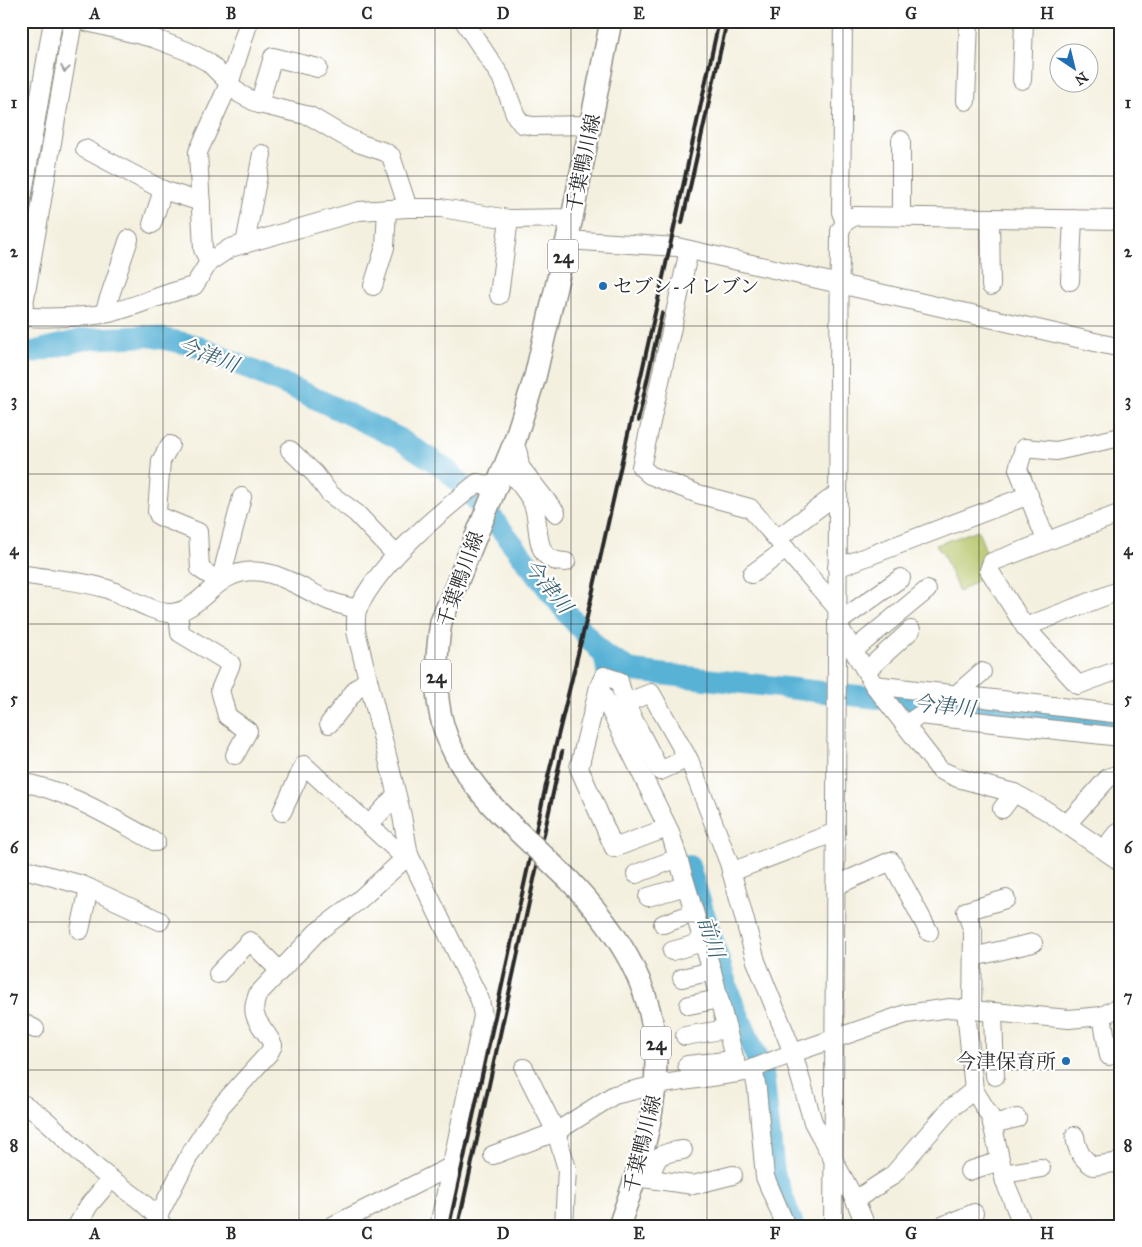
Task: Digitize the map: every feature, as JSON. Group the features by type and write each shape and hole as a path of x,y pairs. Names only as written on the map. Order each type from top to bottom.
{"main road":[{"name":"千葉鴨川線","path":"611,21 572,218 535,377 505,466 486,484 480,526 441,622 437,650 437,698 450,747 479,792 588,901 620,940 638,976 656,1046 656,1085 643,1178 619,1226"}],"street":[{"path":"21,204 53,21"},
{"path":"73,21 22,318 35,319 104,313 194,286 209,262 230,248 358,212 408,208 447,209 509,219 572,218"},
{"path":"83,21 153,38 187,51 208,62 240,94 259,104 310,116 361,144 385,152 391,156 408,208"},
{"path":"209,262 203,249 198,152 229,84 249,21"},
{"path":"464,21 501,77 516,116 522,124 533,126 591,125"},
{"path":"842,21 841,212 844,222"},
{"path":"966,101 969,21"},
{"path":"1022,80 1024,21"},
{"path":"259,104 273,57 318,68"},
{"path":"900,140 901,216"},
{"path":"85,149 163,190 201,202"},
{"path":"245,244 262,154"},
{"path":"152,224 163,190"},
{"path":"373,286 385,247 387,209"},
{"path":"833,1226 840,231 844,222 855,216 1121,220"},
{"path":"990,218 991,286"},
{"path":"499,295 509,219"},
{"path":"1070,281 1074,219"},
{"path":"104,313 129,239"},
{"path":"566,240 670,246 1121,348"},
{"path":"689,250 641,466 650,475 698,494 750,508 837,615 854,650 871,677 940,770 958,778 1014,793 1067,824 1121,862"},
{"path":"1046,540 1018,469 1024,448 1056,451 1121,438"},
{"path":"514,442 520,467 556,514"},
{"path":"170,444 161,461 157,511 159,516 198,532 200,569 220,582"},
{"path":"290,450 315,474 330,494 356,513 396,555"},
{"path":"505,466 533,504 540,546 550,558 559,562 566,562"},
{"path":"439,1226 483,1016 480,1000 407,857 396,795 356,631 357,610 396,555 458,498 486,484"},
{"path":"752,574 781,544 838,493"},
{"path":"837,568 1028,495"},
{"path":"220,582 242,497"},
{"path":"1121,513 992,562 989,570 1025,627 1078,685 1121,669"},
{"path":"21,574 104,588 166,613 178,612 194,604 230,576 249,572 271,573 326,600 357,610"},
{"path":"837,615 901,578"},
{"path":"854,650 927,590"},
{"path":"1025,627 1121,590"},
{"path":"178,612 180,633 231,664 220,690 227,716 248,731 235,755"},
{"path":"871,677 911,630"},
{"path":"957,694 982,672"},
{"path":"667,828 614,848 579,768 598,687 604,676 619,681 625,703 660,771 688,758"},
{"path":"871,677 957,694 1121,714"},
{"path":"330,724 357,688 368,679"},
{"path":"598,687 667,828 678,858 712,971 727,1029 742,1067 757,1089 765,1177 786,1226"},
{"path":"625,703 652,693 688,758 731,872 756,961 792,1053 812,1122 834,1158 866,1226"},
{"path":"905,725 920,715 1121,737"},
{"path":"643,739 669,724"},
{"path":"282,812 304,765 407,857"},
{"path":"1067,824 1108,778 1121,773"},
{"path":"21,782 38,785 74,798 156,842"},
{"path":"1002,809 1014,793"},
{"path":"369,825 396,795"},
{"path":"731,872 836,832"},
{"path":"1104,849 1117,833 1121,832"},
{"path":"21,1103 36,1111 96,1168 134,1195 160,1222 190,1154 221,1106 269,1053 273,1045 256,1018 253,1006 258,994 317,932 358,901 407,857"},
{"path":"636,874 678,858"},
{"path":"836,886 891,860 929,932"},
{"path":"21,868 89,888 160,921"},
{"path":"648,897 686,886"},
{"path":"80,930 89,888"},
{"path":"1006,899 966,911 973,931 969,1011 974,1090 991,1118 1002,1167 1023,1226"},
{"path":"662,924 694,914"},
{"path":"218,974 250,941 280,971"},
{"path":"672,951 703,942"},
{"path":"973,957 1033,943"},
{"path":"682,978 712,971"},
{"path":"689,1005 719,999"},
{"path":"493,1155 556,1132 614,1095 742,1067 792,1053 906,1014 950,1008 1069,1019 1102,1016 1121,1006"},
{"path":"993,1013 995,1076"},
{"path":"1102,1016 1109,1056"},
{"path":"685,1036 727,1029"},
{"path":"687,1065 742,1067"},
{"path":"524,1068 556,1132 567,1169 564,1226"},
{"path":"855,1200 892,1176 950,1109 974,1090"},
{"path":"992,1124 1017,1118"},
{"path":"1075,1136 1077,1149 1085,1161 1093,1166 1121,1162"},
{"path":"683,1150 664,1153 656,1158 643,1178 693,1186 733,1175"},
{"path":"332,1226 452,1166"},
{"path":"969,1171 1002,1167 1041,1168"},
{"path":"76,1226 89,1206 111,1179"},
{"path":"942,1226 974,1213"}],"green space":[{"path":"978,530 988,557 978,562 985,575 959,592 943,554 936,545"}],"waterway":[{"name":"今津川","path":"21,355 85,339 149,336 194,345 298,390 398,438 446,469 486,510 571,618 604,655 633,671 1121,725"},
{"name":"前川","path":"605,659 611,690 627,722"},
{"name":"前川","path":"689,866 730,996 763,1072 774,1173 792,1222"}],"railway":[{"path":"449,1226 546,785 587,617 719,21"},
{"path":"682,223 727,21"},
{"path":"638,421 662,313"},
{"path":"458,1226 562,752"}],"place":[{"name":"セブン-イレブン","path":"603,286"},
{"name":"今津保育所","path":"1066,1061"}]}
